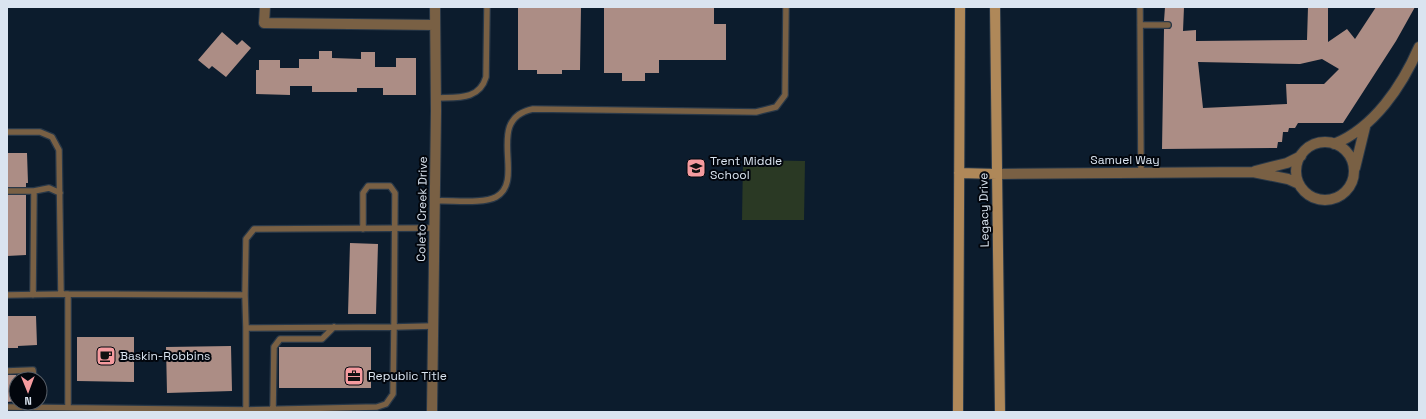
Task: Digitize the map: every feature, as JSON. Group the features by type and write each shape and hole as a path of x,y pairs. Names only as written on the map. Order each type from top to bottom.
{"main road":[{"name":"Legacy Drive","path":"958,412 960,7"},
{"name":"Legacy Drive","path":"995,7 1000,412"},
{"path":"959,173 997,174"}],"street":[{"path":"265,7 264,23 435,25"},
{"name":"Coleto Creek Drive","path":"432,412 436,98 435,7"},
{"path":"1334,144 1365,127 1383,106 1409,69 1419,47"},
{"path":"1354,172 1353,163 1349,155 1342,148 1334,144 1315,144 1307,149 1301,156 1297,165 1297,175 1305,192 1322,200 1331,200 1340,196 1348,190 1352,182 1365,127"},
{"name":"Samuel Way","path":"1253,172 1287,163 1301,156"},
{"name":"Samuel Way","path":"997,174 1253,172 1288,179 1300,184"}],"lane":[{"path":"436,98 467,96 478,92 484,87 486,77 487,7"},
{"path":"435,200 488,200 497,196 502,191 507,178 509,127 514,118 522,111 533,109 756,112 776,107 785,95 786,90 786,7"},
{"path":"1140,7 1141,172"},
{"path":"1140,25 1168,25"},
{"path":"7,132 40,132 52,137 59,150 61,294"},
{"path":"48,407 68,410 246,411 377,407 386,404 393,394 395,193 390,186 368,186 363,193 363,229"},
{"path":"7,191 34,191 49,188 60,193"},
{"path":"33,294 34,191"},
{"path":"246,411 246,239 254,229 434,228"},
{"path":"68,294 68,410"},
{"path":"7,295 245,295"},
{"path":"246,328 433,326"},
{"path":"273,410 274,347 280,339 322,339 334,327"},
{"path":"24,371 33,371"}],"green space":[{"path":"743,160 805,161 804,220 742,220"}],"building":[{"path":"581,7 580,70 562,70 562,74 537,74 537,70 518,70 518,8"},
{"path":"604,7 714,7 714,24 726,24 726,60 659,60 659,73 645,73 645,81 622,81 622,73 604,73"},
{"path":"1165,7 1184,7 1183,31 1196,30 1196,41 1307,40 1308,7 1328,7 1328,42 1347,29 1355,39 1376,7 1415,7 1396,41 1343,123 1298,123 1295,128 1289,128 1288,132 1283,132 1282,142 1278,142 1277,148 1162,149 1164,29 1170,29 1172,25 1170,22 1164,21","holes":["1322,59 1339,69 1324,84 1286,84 1287,104 1203,108 1198,62 1300,64"]},
{"path":"222,32 237,45 242,40 251,48 226,77 212,66 209,69 198,60"},
{"path":"319,51 332,51 332,58 361,59 361,52 375,52 375,67 396,67 396,58 416,58 416,95 383,95 383,88 357,88 357,92 312,92 312,86 290,86 290,95 256,94 256,70 259,70 259,60 280,60 280,68 299,68 299,59 319,59"},
{"path":"7,153 27,153 28,183 26,183 26,187 7,187"},
{"path":"7,195 26,195 26,255 7,256"},
{"path":"350,243 378,244 376,314 348,314"},
{"path":"7,316 36,316 37,345 7,348"},
{"path":"77,337 134,337 134,382 77,381"},
{"path":"231,346 232,391 167,393 166,347"},
{"path":"279,347 371,347 371,388 279,388"},
{"path":"7,375 8,375 8,402"}],"place":[{"name":"Trent Middle School","path":"696,168"},
{"name":"Baskin-Robbins","path":"106,356"},
{"name":"Republic Title","path":"354,376"}]}
